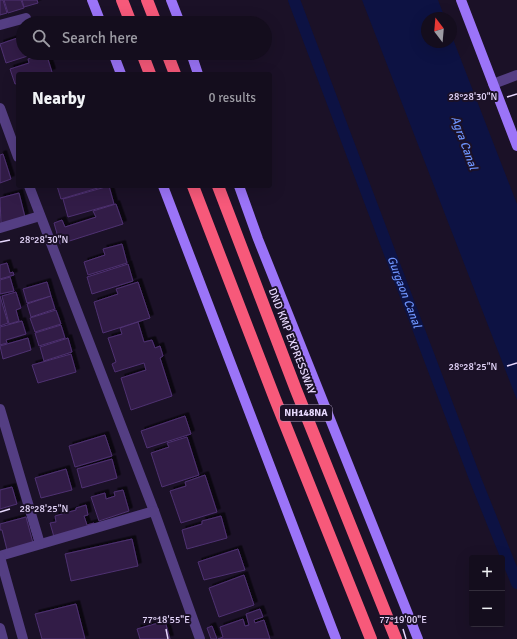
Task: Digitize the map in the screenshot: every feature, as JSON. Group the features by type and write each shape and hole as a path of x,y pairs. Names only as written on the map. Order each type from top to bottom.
{"highway":[{"path":"122,0 128,16"},
{"path":"147,0 153,16"},
{"path":"145,60 149,72"},
{"path":"170,60 174,72"},
{"name":"NH148NA","path":"195,188 278,406 371,639"},
{"name":"DND KMP EXPRESSWAY","path":"219,188 296,390 396,639"}],"street":[{"path":"92,0 98,16"},
{"path":"171,0 177,16"},
{"path":"461,0 517,146"},
{"path":"0,25 16,21"},
{"path":"116,60 120,72"},
{"path":"193,60 197,72"},
{"path":"493,84 517,75"},
{"path":"0,108 4,133 16,154"},
{"path":"30,188 154,511 200,639"},
{"path":"164,188 336,639"},
{"path":"240,188 258,239 418,639"},
{"path":"0,228 40,216"},
{"path":"0,409 40,544"},
{"path":"23,639 0,556 154,511"},
{"path":"0,628 3,639"}],"water":[{"name":"Agra Canal","path":"362,0 438,0 443,12 421,12 421,48 456,48 517,204 517,400"}],"building":[{"path":"0,0 3,0 7,13 0,15"},
{"path":"4,0 21,0 24,8 8,13"},
{"path":"22,0 37,0 38,3 24,7"},
{"path":"16,38 16,60 6,63 0,44"},
{"path":"28,60 48,60 52,72 16,72 15,84 10,69 29,63"},
{"path":"3,154 11,179 0,183 0,155"},
{"path":"58,188 98,188 61,199"},
{"path":"102,188 110,188 114,204 68,217 63,199"},
{"path":"19,193 25,217 1,224 0,198"},
{"path":"116,204 123,224 60,244 54,223 62,220 65,227 96,217 93,211"},
{"path":"122,244 127,263 88,275 84,262 105,255 103,249"},
{"path":"7,263 10,273 13,272 14,275 0,279 0,265"},
{"path":"128,264 133,281 92,294 87,277"},
{"path":"10,277 14,291 0,294 0,280"},
{"path":"47,282 51,296 27,303 23,289"},
{"path":"138,282 150,318 103,333 94,302 118,294 116,289"},
{"path":"16,292 21,308 16,310 19,321 9,324 2,296"},
{"path":"0,296 8,323 0,326"},
{"path":"51,296 55,309 31,317 27,304"},
{"path":"56,310 61,324 35,332 30,318"},
{"path":"22,321 26,334 6,340 7,343 0,345 0,327"},
{"path":"138,322 144,342 152,340 155,348 160,346 163,356 160,358 172,396 131,410 121,378 146,370 144,363 115,372 112,364 116,362 108,338 122,334 120,328"},
{"path":"61,325 65,338 39,346 35,333"},
{"path":"28,338 31,350 3,359 0,346"},
{"path":"68,338 72,352 44,361 40,347"},
{"path":"71,354 76,372 38,383 32,365"},
{"path":"185,416 191,434 147,448 141,431"},
{"path":"105,435 112,456 75,467 69,446"},
{"path":"187,437 199,475 162,487 151,453 169,447 167,443"},
{"path":"112,459 117,478 82,488 77,469"},
{"path":"66,469 72,490 41,498 35,478"},
{"path":"205,475 217,512 181,523 170,491 186,486 185,482"},
{"path":"12,487 17,504 0,509 0,490"},
{"path":"123,490 129,511 99,521 91,497 105,493 106,499 115,496 114,492"},
{"path":"86,505 88,515 84,516 87,525 94,523 95,526 54,537 50,523 56,522 55,516 76,510 76,508"},
{"path":"221,516 227,538 187,549 182,530 202,524 202,521"},
{"path":"26,517 33,543 7,550 2,530 0,530 0,524"},
{"path":"132,539 138,566 71,581 65,554"},
{"path":"238,549 245,570 204,580 198,562"},
{"path":"244,575 254,605 219,617 209,588"},
{"path":"76,604 85,639 42,639 35,614"},
{"path":"260,609 263,617 254,620 255,623 264,620 270,639 218,639 223,637 220,627 243,619 245,626 249,625 246,614"},
{"path":"165,621 170,639 140,639 137,629"},
{"path":"212,626 217,639 211,639 207,628"}],"waterway":[{"name":"Gurgaon Canal","path":"294,0 476,481 517,583"}]}
